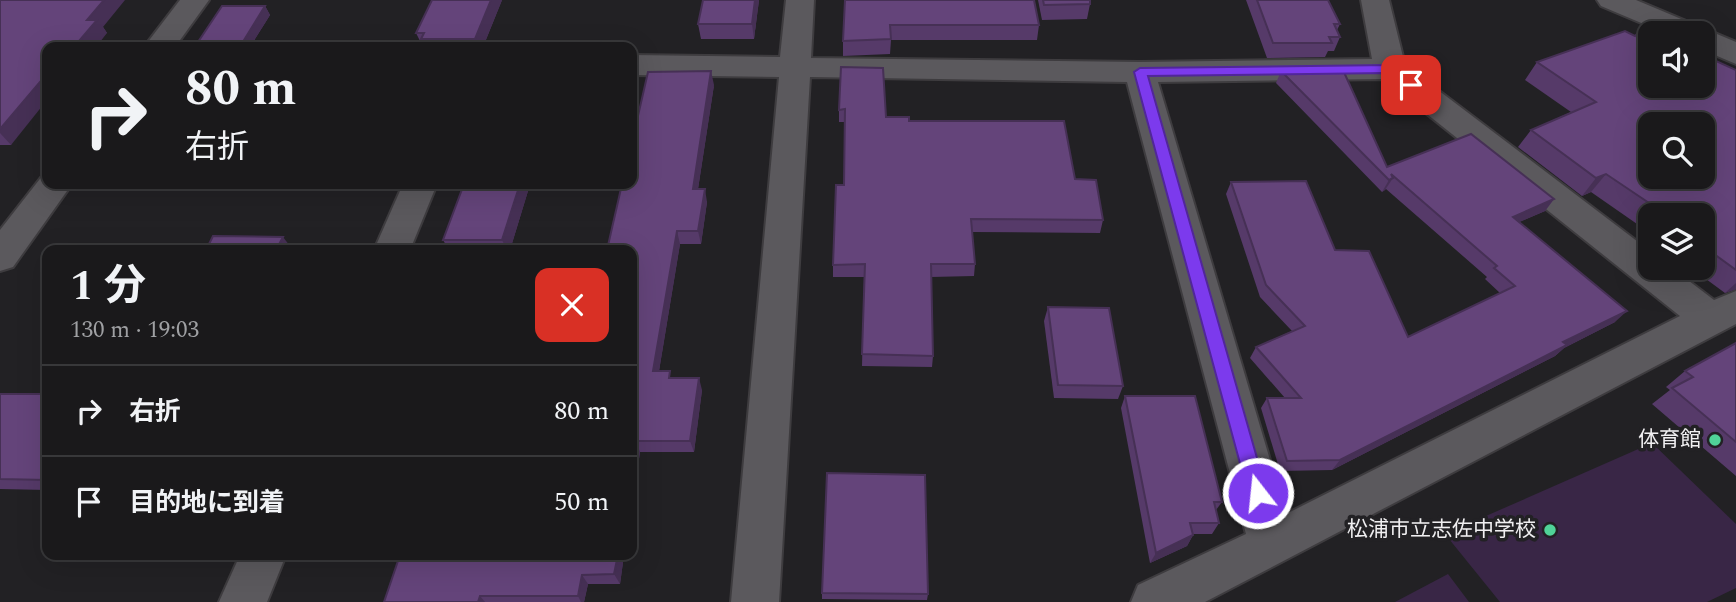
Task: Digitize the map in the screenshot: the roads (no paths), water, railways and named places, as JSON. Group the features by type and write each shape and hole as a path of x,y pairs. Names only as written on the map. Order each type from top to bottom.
{"street":[{"path":"163,42 195,0"},
{"path":"755,602 800,0"},
{"path":"1375,0 1390,69"},
{"path":"1611,0 1661,21"},
{"path":"1715,44 1736,54"},
{"path":"637,65 1140,72 1390,69 1724,312 1272,545 1155,602"},
{"path":"1140,72 1272,545"},
{"path":"0,257 51,189"},
{"path":"394,245 418,189"},
{"path":"243,602 261,560"}],"place":[{"name":"体育館","path":"1715,440"},
{"name":"松浦市立志佐中学校","path":"1550,530"}]}
